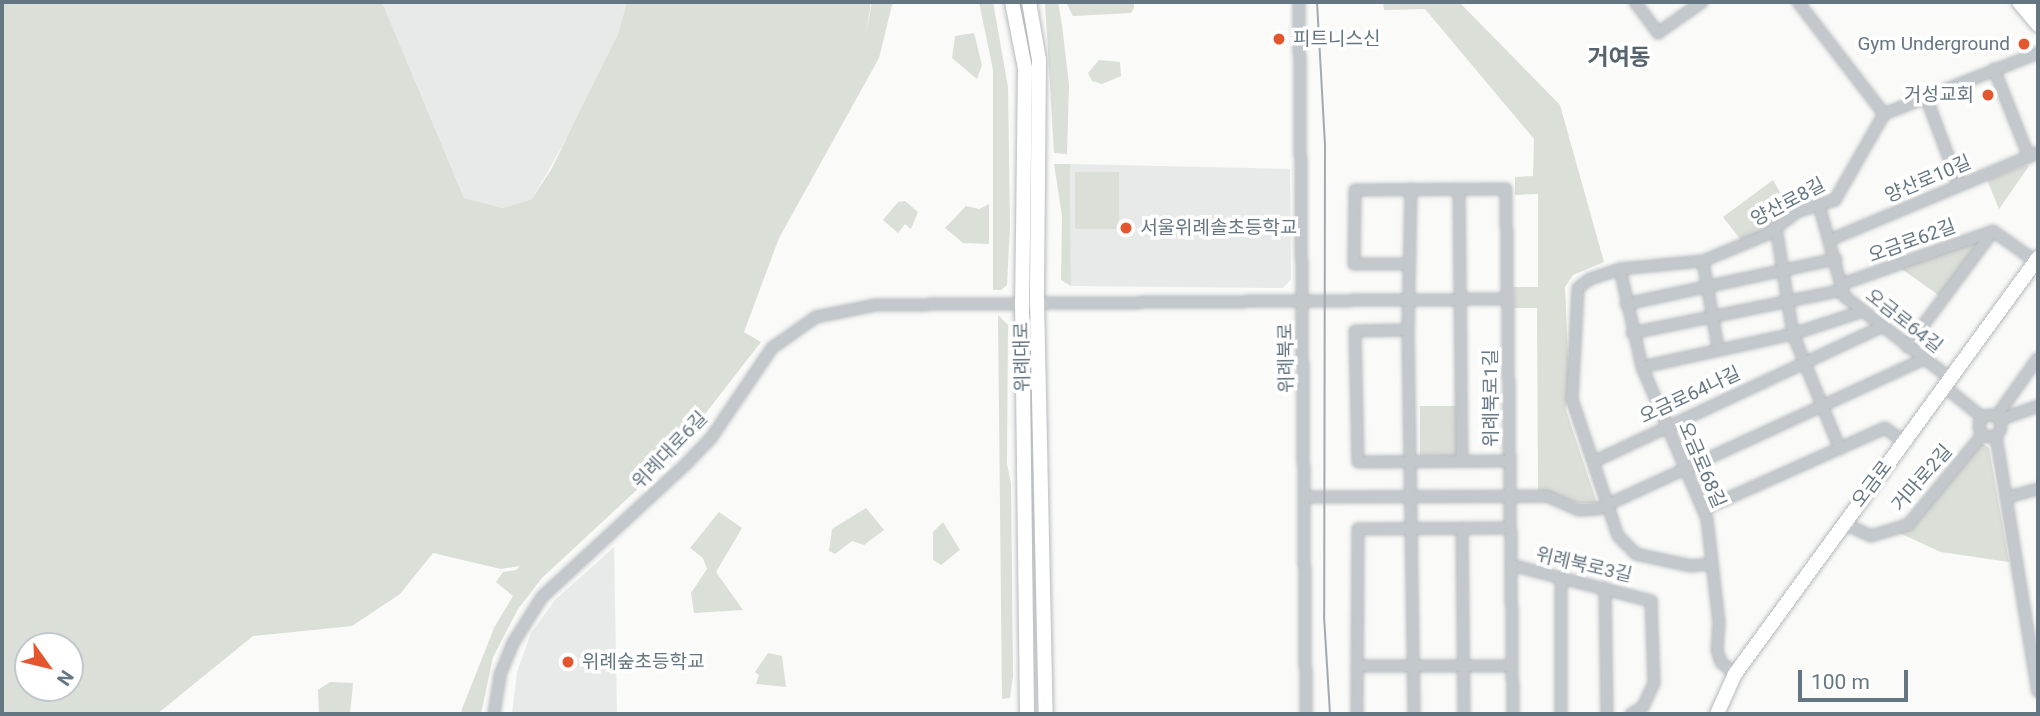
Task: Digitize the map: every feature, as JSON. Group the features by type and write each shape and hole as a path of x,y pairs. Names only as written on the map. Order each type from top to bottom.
{"main road":[{"name":"위례대로","path":"1012,2 1023,38 1025,68 1029,301 1027,714"},
{"name":"위례대로","path":"1029,2 1039,60 1029,301 1046,714"},
{"path":"2020,2 2038,25"},
{"path":"2032,2 2038,9"},
{"name":"오금로","path":"1717,714 1735,674 1838,537 1843,523 2038,261"}],"street":[{"name":"위례북로","path":"1299,2 1306,714"},
{"path":"1635,2 1658,33 1702,2"},
{"path":"1798,2 1884,114 2038,53"},
{"path":"1994,69 2034,155"},
{"path":"1926,97 1959,185"},
{"name":"양산로8길","path":"1712,564 1691,566 1636,554 1618,536 1572,399 1576,294 1590,279 1620,270 1703,261 1776,227 1799,211 1835,200 1884,114"},
{"name":"양산로10길","path":"1832,239 2034,155"},
{"path":"1410,189 1408,330 1413,496 1414,714"},
{"name":"위례북로1길","path":"1460,189 1462,460"},
{"name":"위례북로1길","path":"1409,264 1354,264 1355,190 1506,189 1509,497"},
{"name":"오금로64길","path":"1819,205 1832,239 1843,287 1863,311 1924,359 1983,418"},
{"path":"1776,227 1785,301 1793,334 1840,449"},
{"path":"1993,231 2038,261"},
{"name":"오금로62길","path":"1632,333 1843,287 1993,231"},
{"name":"오금로62길","path":"1907,347 1993,231"},
{"path":"1626,304 1836,259"},
{"path":"1703,261 1718,348"},
{"name":"오금로68길","path":"1620,270 1632,333 1642,367 1665,425 1704,509 1719,629 1717,650 1735,674"},
{"path":"1303,301 1460,302 1508,299"},
{"name":"위례대로6길","path":"494,714 500,675 513,643 542,597 694,456 760,362 786,337 816,317 858,306 1029,301 1303,301"},
{"path":"1642,367 1718,348 1793,334 1863,311"},
{"name":"오금로64나길","path":"1592,462 1665,425 1883,327"},
{"path":"1408,330 1355,331 1358,462 1509,461"},
{"path":"2038,358 1998,419 2000,430 1996,436 2038,692"},
{"path":"1305,497 1547,496 1579,510 1607,505 1924,359"},
{"path":"1996,436 1983,434 1983,418 1998,419 2038,406"},
{"path":"1704,509 1885,428 1904,442"},
{"name":"거마로2길","path":"1843,523 1871,536 1908,525 1983,434"},
{"path":"2008,498 2038,489"},
{"name":"위례북로3길","path":"1509,497 1513,714"},
{"path":"1357,714 1358,529 1509,528"},
{"path":"1462,529 1464,714"},
{"name":"위례북로3길","path":"1511,565 1644,597 1654,606 1654,683 1643,707 1631,714"},
{"path":"1561,578 1561,714"},
{"path":"1605,588 1607,714"},
{"path":"1357,666 1511,666"}],"shaded area":[{"path":"2,2 382,2 464,198 503,208 532,199 552,168 618,34 627,2 871,2 866,34 872,2 896,2 892,5 879,58 779,238 744,332 761,342 670,459 542,578 518,609 493,657 481,714 461,714 494,628 513,596 496,582 503,572 516,570 520,566 501,569 433,553 400,594 352,626 253,636 157,714 2,714"},
{"path":"382,2 627,2 618,34 579,117 532,199 503,208 464,198"},
{"path":"979,2 993,2 1008,87 1010,226 1007,285 1001,290 993,290 993,70"},
{"path":"1045,2 1058,2 1062,25 1069,85 1067,154 1054,153"},
{"path":"1066,2 1134,2 1134,8 1131,13 1073,16"},
{"path":"1383,2 1459,2 1560,105 1604,262 1573,275 1565,287 1569,380 1566,410 1597,503 1579,503 1538,490 1537,308 1514,308 1513,287 1538,287 1538,194 1515,195 1515,177 1533,176 1534,139 1425,9 1384,10"},
{"path":"974,33 982,65 977,79 952,58 955,36"},
{"path":"1099,60 1120,62 1121,76 1102,84 1092,81 1088,73"},
{"path":"1054,164 1070,164 1071,286 1061,280 1062,216"},
{"path":"1070,164 1290,169 1291,279 1283,288 1071,286"},
{"path":"2029,166 1999,209 1987,180"},
{"path":"1075,172 1119,172 1119,229 1075,229"},
{"path":"1773,180 1793,215 1744,244 1723,217"},
{"path":"905,201 918,212 911,229 905,224 898,233 883,220 898,202"},
{"path":"989,204 989,244 963,243 945,228 966,206 979,209"},
{"path":"1993,231 1944,299 1896,265"},
{"path":"998,315 1008,325 1007,464 1011,484 1013,676 1010,698 1002,699"},
{"path":"1420,406 1457,406 1457,456 1420,456"},
{"path":"1983,444 1989,448 2009,562 1941,552 1897,532 1912,529 1977,445"},
{"path":"866,508 884,530 864,545 852,541 835,554 829,551 832,529"},
{"path":"719,512 742,528 716,572 743,610 694,613 691,593 707,569 703,558 690,548"},
{"path":"943,522 960,550 941,565 933,560 933,532"},
{"name":"위례숲초등학교","path":"614,547 617,714 512,714 517,672 531,633 555,600"},
{"path":"768,653 782,656 786,687 756,684 759,675 755,672"},
{"path":"330,682 353,683 350,714 319,714 318,690"}],"tram line":[{"path":"1317,2 1325,146 1324,616 1330,714"}],"place":[{"name":"피트니스신","path":"1279,39"},
{"name":"Gym Underground","path":"2024,44"},
{"name":"거성교회","path":"1988,95"},
{"name":"서울위례솔초등학교","path":"1126,228"},
{"name":"위례숲초등학교","path":"568,662"}],"district":[{"name":"거여동","path":"1619,58"}]}
